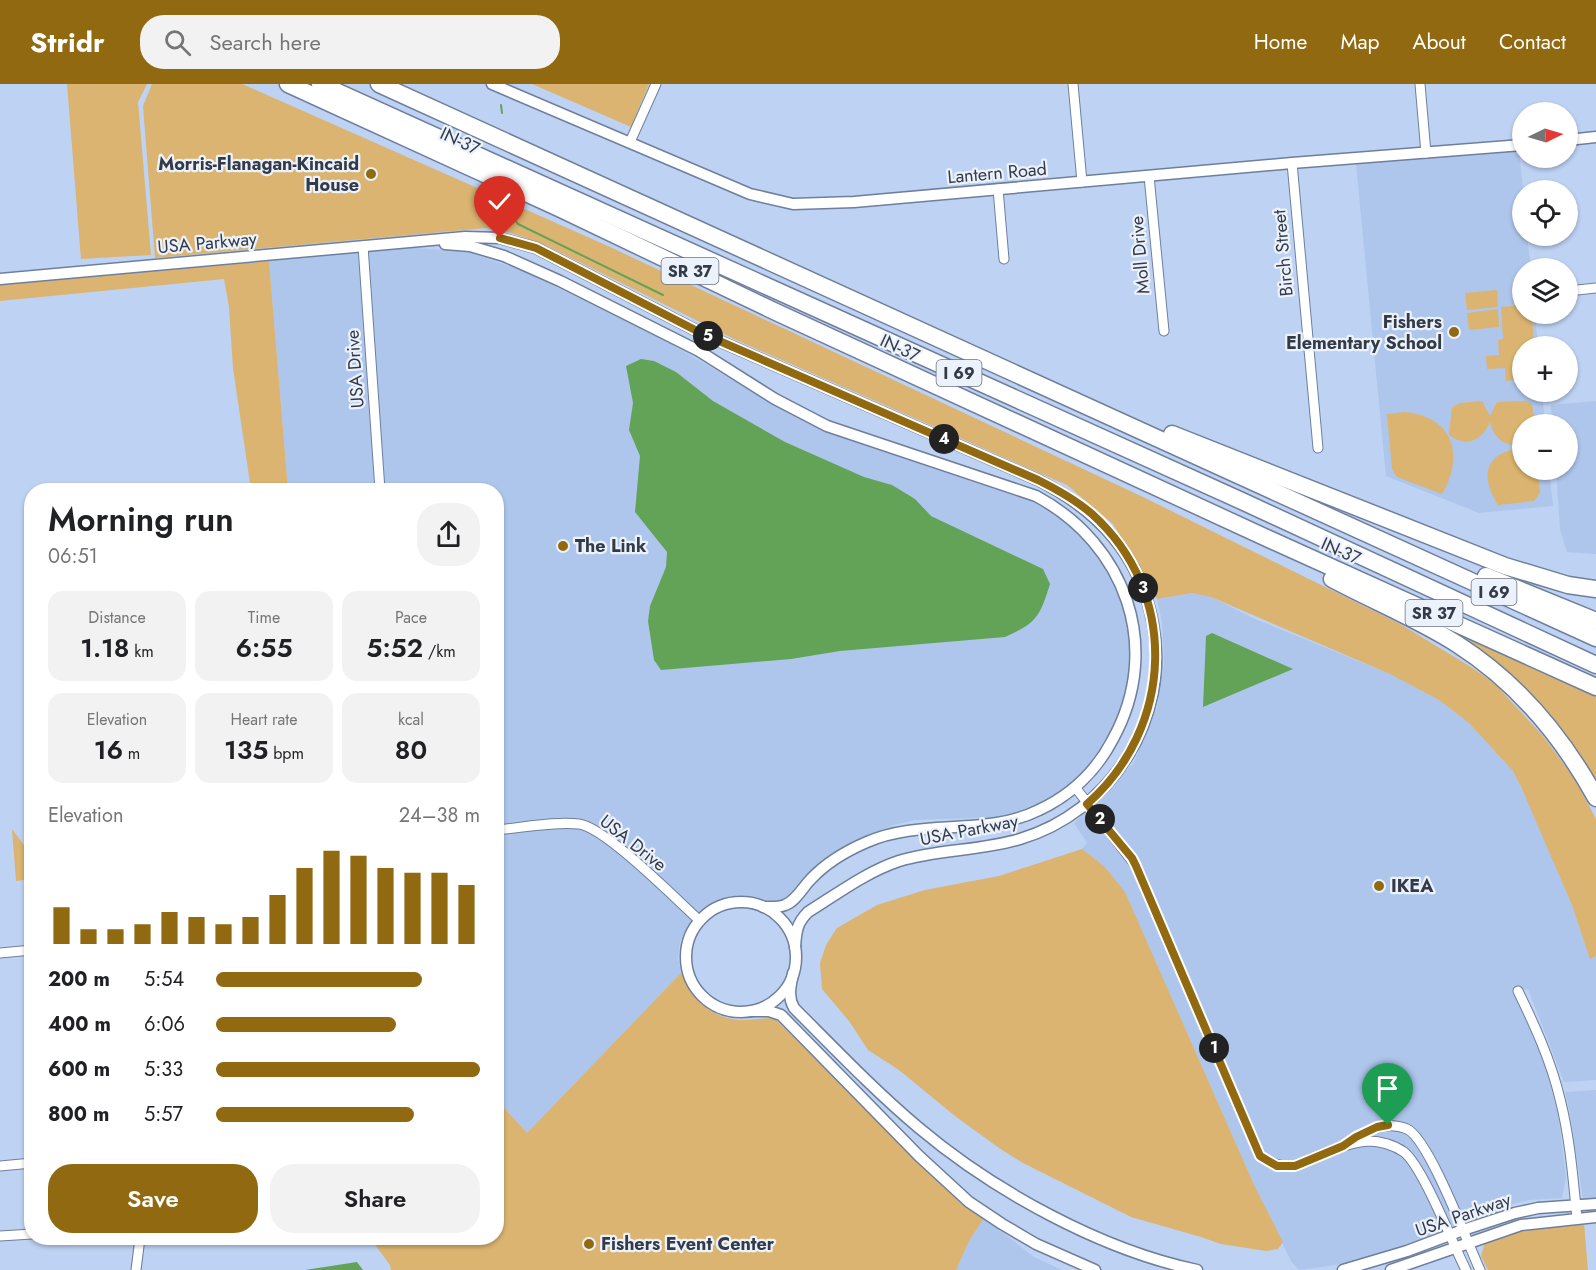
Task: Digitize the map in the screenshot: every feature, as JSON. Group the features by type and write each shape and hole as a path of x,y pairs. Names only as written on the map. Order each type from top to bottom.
{"highway":[{"name":"IN-37","path":"288,84 561,209 776,312 1596,687"},
{"name":"I 69","path":"320,84 1233,497 1596,665"},
{"name":"I 69","path":"379,84 1596,638"},
{"path":"1015,373 1505,566 1568,585 1596,589"},
{"path":"1271,540 1296,561 1438,633 1494,670 1526,700 1557,735 1596,798"},
{"path":"1392,546 1427,553 1596,621"}],"street":[{"name":"Lantern Road","path":"495,84 750,194 793,204 837,203 1512,146"},
{"path":"630,142 656,84"},
{"path":"1073,84 1082,182"},
{"path":"1420,84 1426,153"},
{"path":"1578,139 1596,137"},
{"name":"Birch Street","path":"1292,163 1318,448"},
{"name":"Moll Drive","path":"1149,176 1164,331"},
{"path":"998,189 1004,259"},
{"name":"USA Parkway","path":"0,279 418,241 489,237 527,244 584,271 701,333 1038,480 1060,491 1085,508 1122,548 1138,576 1150,609 1155,659 1152,691 1143,726 1130,754 1115,776 1087,804 1055,825 1021,839 1004,843 902,860 875,871 808,912 797,924 796,960 789,990 794,1008 878,1092 944,1148 1004,1188 1079,1229 1143,1255 1197,1270"},
{"name":"USA Parkway","path":"418,241 470,246 517,261 699,351 809,418 837,430 1015,488 1051,504 1072,519 1102,551 1122,586 1131,614 1136,655 1130,698 1116,734 1103,756 1075,788 1041,810 1013,820 985,825 919,828 876,838 830,862 787,905 763,907 752,903 729,904 708,913 700,921"},
{"name":"USA Drive","path":"363,246 380,483"},
{"path":"1578,290 1596,288"},
{"path":"1075,788 1132,858 1260,1156 1277,1166 1295,1166 1343,1146 1367,1141 1378,1142 1402,1151 1419,1172 1466,1270"},
{"name":"USA Drive","path":"504,829 569,824 588,827 611,842 700,921"},
{"path":"763,907 784,923 795,947"},
{"path":"700,921 694,929 687,948 687,967 694,986 707,1000 715,1006 733,1012 769,1011 781,1015 926,1163 969,1202 1036,1244 1095,1270"},
{"path":"0,953 24,951"},
{"path":"753,1011 768,1005 781,994 794,973"},
{"path":"1518,991 1538,1034 1557,1090 1569,1147 1577,1218"},
{"path":"1343,1146 1377,1127 1398,1126 1409,1129 1422,1144 1480,1270"},
{"path":"0,1166 24,1164"},
{"name":"USA Parkway","path":"1342,1270 1386,1258 1462,1230 1526,1210 1596,1204"},
{"name":"USA Parkway","path":"1391,1270 1521,1225 1596,1216"},
{"path":"0,1236 24,1234"},
{"path":"136,1270 139,1245"}],"shaded area":[{"path":"67,84 147,84 138,102 151,255 81,259"},
{"path":"152,84 242,84 608,246 1143,497 1400,624 1494,683 1543,736 1575,779 1596,819 1596,956 1590,959 1572,905 1513,771 1469,723 1439,700 1390,674 1211,597 1192,593 1157,599 1113,524 1067,485 734,339 543,244 508,232 486,228 155,258 143,106"},
{"path":"532,84 649,84 631,127"},
{"name":"Fishers Elementary School","path":"1512,151 1512,168 1521,168 1522,180 1512,180 1512,246 1528,246 1530,258 1512,258 1512,324 1536,324 1537,336 1512,336 1512,402 1543,402 1544,414 1512,414 1512,480 1550,480 1553,506 1479,513 1386,476 1356,164"},
{"path":"404,247 468,252 520,270 645,329 791,414 829,433 1026,499 1051,511 1063,519 1091,547 1116,583 1129,625 1131,664 1122,709 1103,748 1077,779 1044,803 1026,811 1002,817 915,820 893,825 835,851 821,861 784,900 771,902 753,896 737,895 710,904 693,918 680,941 678,958 681,973 527,1133 504,1108 504,483 287,483 269,261"},
{"path":"269,261 287,483 250,483 233,368 229,307 224,279 0,301 0,285"},
{"path":"1497,290 1498,307 1467,310 1465,293"},
{"path":"1512,306 1512,324 1533,324 1533,336 1512,336 1512,380 1506,381 1505,368 1487,369 1486,356 1499,355 1498,340 1503,339 1501,307"},
{"path":"1498,309 1499,327 1469,330 1467,313"},
{"path":"641,359 654,361 676,372 713,401 785,442 864,477 892,485 915,499 931,516 1043,569 1050,584 1040,611 1031,623 1005,637 840,651 791,659 661,670 654,660 648,621 650,606 666,567 667,552 635,512 640,456 629,430 633,403 626,366"},
{"path":"1482,401 1490,416 1497,402 1528,402 1532,404 1534,414 1512,414 1512,445 1497,437 1490,422 1483,434 1467,442 1449,435 1452,407 1460,403"},
{"path":"1596,401 1596,554 1567,552 1560,529 1557,480 1578,480 1578,414 1551,414 1551,405"},
{"path":"1405,412 1421,415 1434,421 1444,430 1450,440 1453,465 1442,494 1397,477 1392,469 1387,414"},
{"path":"1512,450 1512,480 1539,480 1540,493 1534,501 1498,505 1489,487 1488,470 1496,457"},
{"path":"1192,593 1211,597 1253,618 1390,674 1439,700 1469,723 1513,771 1572,905 1590,958 1596,956 1596,1080 1564,1082 1528,989 1515,994 1542,1057 1558,1111 1566,1177 1562,1198 1529,1200 1513,1204 1414,1244 1357,1262 1299,1270 1291,1261 1255,1187 1149,947 1104,866 1082,849 1087,843 1074,823 1133,764 1157,708 1164,663 1162,622 1157,599"},
{"path":"1212,633 1293,669 1203,707 1206,636"},
{"path":"1457,634 1596,697 1596,783 1547,711 1510,676"},
{"path":"12,829 24,845 24,880 16,881"},
{"path":"1082,849 1104,866 1125,892 1255,1187 1283,1242 1278,1249 1266,1251 1221,1244 1131,1217 1023,1163 955,1116 899,1070 868,1050 849,1021 822,989 820,963 826,945 837,928 877,905 925,890 999,876"},
{"path":"681,973 697,999 721,1016 741,1020 774,1018 946,1188 984,1218 969,1241 956,1270 391,1270 390,1265 375,1245 504,1245 504,1108 527,1133"},
{"path":"1596,1090 1596,1198 1583,1199 1565,1092"},
{"path":"984,1218 1034,1257 1062,1270 956,1270 969,1241"},
{"path":"1584,1223 1588,1270 1488,1270 1481,1256 1485,1242 1527,1228"},
{"path":"357,1262 363,1270 305,1270"}],"waterway":[{"path":"501,105 502,113"},
{"path":"511,204 518,224 663,295"}],"place":[{"name":"Morris-Flanagan-Kincaid House","path":"371,174"},
{"name":"Fishers Elementary School","path":"1454,332"},
{"name":"The Link","path":"563,546"},
{"name":"IKEA","path":"1379,886"},
{"name":"Fishers Event Center","path":"589,1244"}],"route":[{"path":"500,238 536,248 701,333 1038,480 1060,491 1094,516 1122,548 1138,576 1150,609 1155,659 1150,704 1130,754 1115,776 1087,804 1132,858 1136,866 1260,1156 1277,1166 1295,1166 1343,1146 1377,1127 1388,1125"}]}
